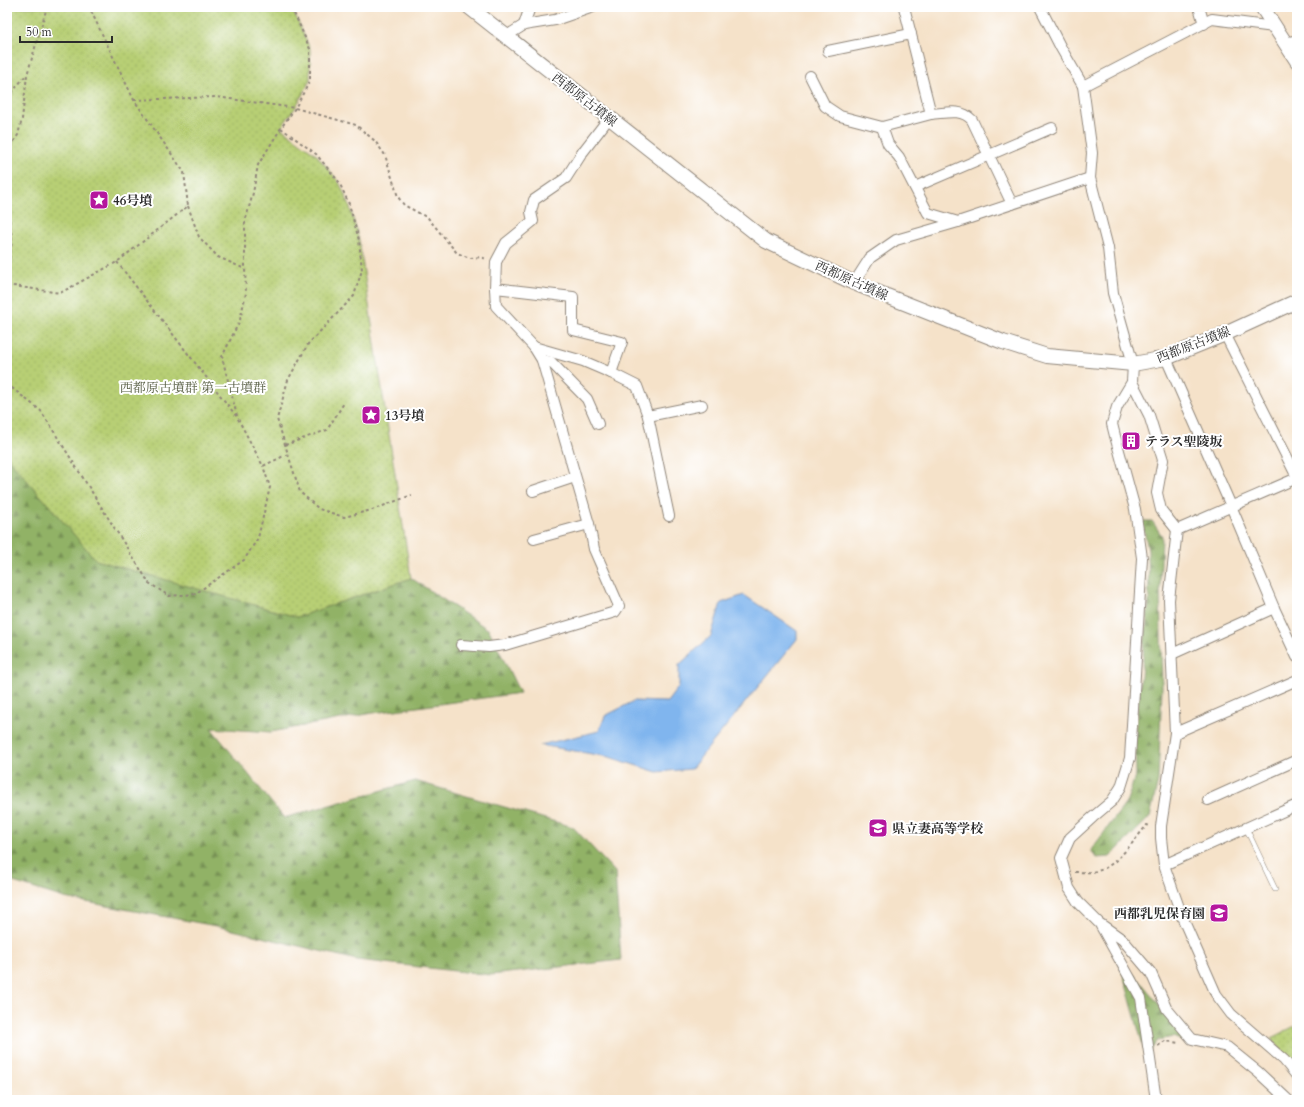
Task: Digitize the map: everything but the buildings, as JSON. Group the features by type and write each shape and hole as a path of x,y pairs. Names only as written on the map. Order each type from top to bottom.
{"main road":[{"name":"西都原古墳線","path":"469,7 505,37 766,240 854,283 1003,342 1047,356 1133,364 1166,358 1225,334 1297,301"},
{"path":"1262,7 1274,27 1291,41 1297,61"}],"street":[{"path":"524,25 530,7"},
{"path":"505,37 524,25 555,20 593,7"},
{"path":"904,7 931,114"},
{"path":"1040,7 1061,48 1084,86 1092,153 1090,178 1108,248 1113,293 1133,364 1132,382 1117,407 1112,424 1136,509 1142,558 1130,758 1121,787 1112,801 1070,838 1061,858 1069,888 1078,902 1099,923 1123,940 1151,973 1167,1008 1192,1039 1227,1047 1258,1072 1288,1100"},
{"path":"1199,7 1204,24"},
{"path":"1084,86 1212,19 1274,27"},
{"path":"828,51 911,34"},
{"path":"810,76 825,106 840,116 882,127 931,114 952,112 966,114 972,120 1012,204"},
{"path":"461,645 488,647 505,645 615,612 619,606 594,548 589,524 542,360 534,347 496,306 495,288 496,262 506,243 533,221 530,212 534,200 566,178 582,153 609,118"},
{"path":"882,127 888,144 899,157 928,213 958,222"},
{"path":"915,187 1052,128"},
{"path":"854,283 870,258 896,240 958,222 1090,178"},
{"path":"495,288 573,297 574,330 622,342 611,372"},
{"path":"1177,530 1297,478 1225,334"},
{"path":"534,347 583,361 611,372 637,386 648,416 669,516"},
{"path":"1166,358 1297,658"},
{"path":"542,360 551,362 587,399 598,424"},
{"path":"1132,382 1149,415 1162,460 1157,493 1161,510 1177,530 1169,600 1175,733 1161,826 1164,865 1183,919 1216,994 1231,1014 1284,1060 1297,1076"},
{"path":"648,416 702,405"},
{"path":"533,492 575,477"},
{"path":"534,539 589,524"},
{"path":"1172,654 1274,608"},
{"path":"1175,733 1297,680"},
{"path":"1208,800 1297,760"},
{"path":"1164,865 1297,805"},
{"path":"1099,923 1141,998 1156,1100"}],"lane":[{"path":"1246,828 1275,889"}],"path":[{"path":"7,152 18,135 22,119 27,74 47,7"},
{"path":"89,7 134,100 184,172 188,206 199,237 218,257 245,269"},
{"path":"237,417 222,357 240,320 246,293 245,222 253,193 258,165 280,128 295,108 310,81 310,49 290,7"},
{"path":"7,96 10,95 27,74"},
{"path":"134,100 216,97 295,108 356,125 375,141 384,155 398,197 404,205 428,218 457,253 470,258 481,258 496,262"},
{"path":"280,128 316,154 339,182 349,204 359,240 362,270 354,296 308,344 288,380 277,419 300,492 319,509 344,517 372,510 412,495"},
{"path":"7,202 12,239 7,280"},
{"path":"7,285 60,293 117,262 188,206"},
{"path":"7,384 41,411 149,583 169,596 195,594 244,560 258,538 270,487 263,466 237,417 117,262"},
{"path":"285,445 327,430 344,402"},
{"path":"263,466 288,454"},
{"path":"1065,873 1096,872 1104,869 1115,861 1147,825 1161,826"},
{"path":"1157,1048 1165,1041 1183,1044"}],"green space":[{"name":"西都原古墳群 第一古墳群","path":"7,7 290,7 310,49 310,81 295,108 281,128 316,154 339,182 349,204 359,240 411,578 297,617 96,560 7,457"},
{"path":"7,457 96,560 297,617 411,578 489,630 520,693 373,713 271,732 211,728 284,818 415,781 573,827 615,872 621,960 491,975 357,960 216,926 64,898 7,880"},
{"path":"1142,521 1152,521 1162,536 1160,588 1162,687 1158,781 1150,817 1110,857 1096,858 1091,850 1126,803 1136,774 1135,733 1149,601 1148,549"},
{"path":"1120,963 1139,980 1193,1045 1173,1037 1158,1040 1151,1050 1147,1060"},
{"path":"1297,1025 1297,1068 1271,1038"}],"water":[{"path":"744,595 797,631 797,639 691,769 657,772 609,757 540,745 599,731 605,716 634,701 667,702 679,686 679,665 711,636 721,603"}],"place":[{"name":"46号墳","path":"99,200"},
{"name":"13号墳","path":"371,415"},
{"name":"テラス聖陵坂","path":"1131,441"},
{"name":"県立妻高等学校","path":"878,828"},
{"name":"西都乳児保育園","path":"1219,913"}]}
